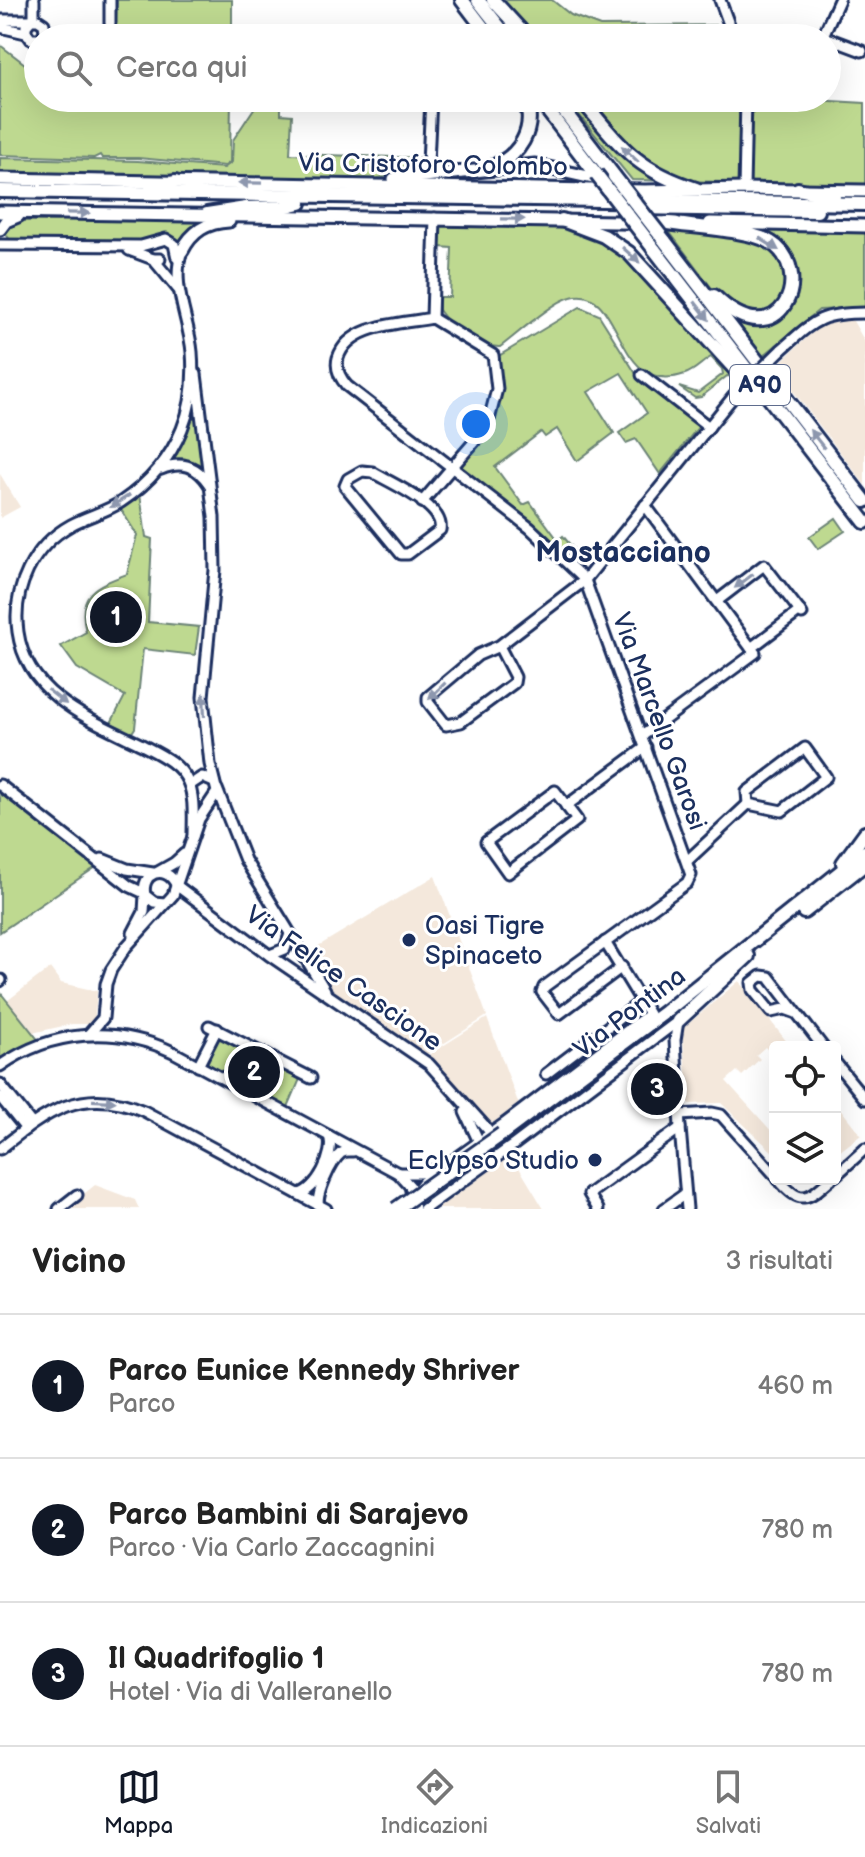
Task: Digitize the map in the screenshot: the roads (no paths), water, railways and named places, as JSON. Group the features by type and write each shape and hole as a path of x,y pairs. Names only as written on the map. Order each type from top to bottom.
{"highway":[{"path":"462,0 480,24"},
{"path":"478,0 497,24"},
{"path":"493,0 515,24"},
{"path":"490,168 511,157 525,139 528,112"},
{"name":"A90","path":"549,112 596,174 659,244 683,265 865,501"},
{"name":"A90","path":"565,112 614,176 659,244 792,427 865,522"},
{"path":"592,112 635,160 662,177 696,189"},
{"path":"114,193 175,182"},
{"path":"798,189 865,203"},
{"name":"Via Cristoforo Colombo","path":"0,191 865,203"},
{"name":"Via Cristoforo Colombo","path":"0,199 865,212"},
{"path":"207,214 246,208 288,207 300,203"},
{"path":"562,220 604,236 629,253 725,360 792,427"},
{"path":"667,223 735,232 770,241 789,263 790,291 783,307 774,315 750,320 730,310 683,265"},
{"path":"847,498 865,529"},
{"path":"830,886 865,833"},
{"name":"Via Pontina","path":"396,1209 500,1136 745,954 830,886 865,852"},
{"name":"Via Pontina","path":"830,886 865,864"},
{"path":"830,886 865,872"},
{"path":"649,1014 745,954"},
{"path":"678,1021 745,954"},
{"name":"Via Pontina","path":"417,1206 500,1136"}],"main road":[{"path":"393,180 428,163 443,174"},
{"path":"356,184 490,168 544,166 645,191"},
{"name":"Via Cristoforo Colombo","path":"0,179 645,191 865,191"},
{"name":"Via Cristoforo Colombo","path":"0,212 865,226"},
{"path":"0,229 8,219 27,212"},
{"path":"178,255 196,231 215,222 338,222 364,217"}],"street":[{"path":"28,24 32,20 34,0"},
{"path":"110,0 110,23"},
{"path":"720,0 729,24"},
{"path":"828,24 839,0"},
{"path":"0,20 40,20 43,24"},
{"path":"0,27 24,33"},
{"path":"841,44 862,51"},
{"path":"428,163 430,112"},
{"path":"744,189 746,112"},
{"path":"432,318 435,218"},
{"path":"0,245 114,246 157,243 166,239 172,241 178,255 211,487 215,560 203,697 216,796 199,819 173,895 126,947"},
{"path":"157,243 156,259 182,295"},
{"path":"114,246 156,259 167,260 178,255"},
{"path":"499,646 515,677 514,683 461,722 446,725 427,699 478,655 499,646 585,580 733,397 804,329 825,316 865,313"},
{"path":"422,502 452,467 477,438 490,417 497,389 493,355 432,318 355,336 342,350 337,368 341,379 347,386 452,467 530,528 585,580"},
{"path":"642,375 709,427"},
{"path":"196,394 181,433 158,470 119,503 67,527 46,544 23,579 17,623 25,657 49,692 84,715 171,761 195,800 227,817"},
{"path":"158,470 172,465 187,465 200,472 211,487"},
{"path":"368,471 422,502 436,513 441,527 403,555 346,488 346,481 359,472 368,471"},
{"path":"645,505 753,650"},
{"path":"642,736 802,614 764,565 717,601"},
{"name":"Via Marcello Garosi","path":"585,580 691,877 605,942"},
{"path":"566,806 646,747"},
{"path":"805,748 826,777 782,811 748,804 747,792 805,748"},
{"path":"193,836 191,790 202,777 215,786 245,860 328,994"},
{"path":"0,785 129,886 154,902 166,902"},
{"path":"555,791 566,806 577,820 508,873 486,842 555,791"},
{"path":"687,861 748,804"},
{"path":"89,1034 100,1025 108,977 144,912 146,880 174,863 189,848"},
{"path":"92,854 122,868 170,875 176,885"},
{"name":"Via Felice Cascione","path":"176,885 269,955 429,1064 452,1092 500,1136"},
{"name":"Via Felice Cascione","path":"166,902 183,901 203,908"},
{"path":"269,955 285,949 290,934"},
{"path":"622,967 559,1014 543,993 543,988 605,942 622,967 649,1014"},
{"path":"796,1013 785,1009 771,1012 753,990 752,983 760,976 767,976 818,1041"},
{"path":"546,1074 642,1001"},
{"path":"104,1014 110,1029 117,1036"},
{"name":"Via Pontina","path":"417,1206 421,1183 479,1142 500,1136 649,1014"},
{"path":"678,1021 676,1050 687,1209"},
{"name":"Via Pontina","path":"417,1206 678,1021"},
{"path":"198,1066 213,1027 311,1078"},
{"path":"0,1066 48,1042 89,1034 154,1044 398,1173 409,1185 417,1206"},
{"path":"655,1039 668,1042 676,1050"},
{"path":"841,1069 865,1099"},
{"path":"0,1084 29,1126"},
{"name":"Via Felice Cascione","path":"452,1092 479,1142"},
{"path":"0,1097 29,1126"},
{"path":"0,1149 49,1112 75,1103 103,1100 126,1104 321,1208"},
{"path":"680,1115 721,1115 769,1168"},
{"path":"598,1209 589,1194 680,1128"},
{"path":"298,1194 312,1187 332,1150 329,1136"},
{"path":"841,1170 865,1149"},
{"path":"321,1208 318,1193 338,1157 346,1151 361,1153"},
{"name":"Via Pontina","path":"398,1173 419,1173 444,1166"},
{"path":"784,1185 801,1198 812,1196 824,1185"},
{"path":"664,1209 685,1194"},
{"path":"59,1209 77,1195"}],"place":[{"name":"Parco Eunice Kennedy Shriver","path":"116,617"},
{"name":"Oasi Tigre Spinaceto","path":"409,940"},
{"name":"Parco Bambini di Sarajevo","path":"254,1072"},
{"name":"Il Quadrifoglio 1","path":"657,1089"},
{"name":"Eclypso Studio","path":"595,1160"}],"district":[{"name":"Mostacciano","path":"623,552"}]}
